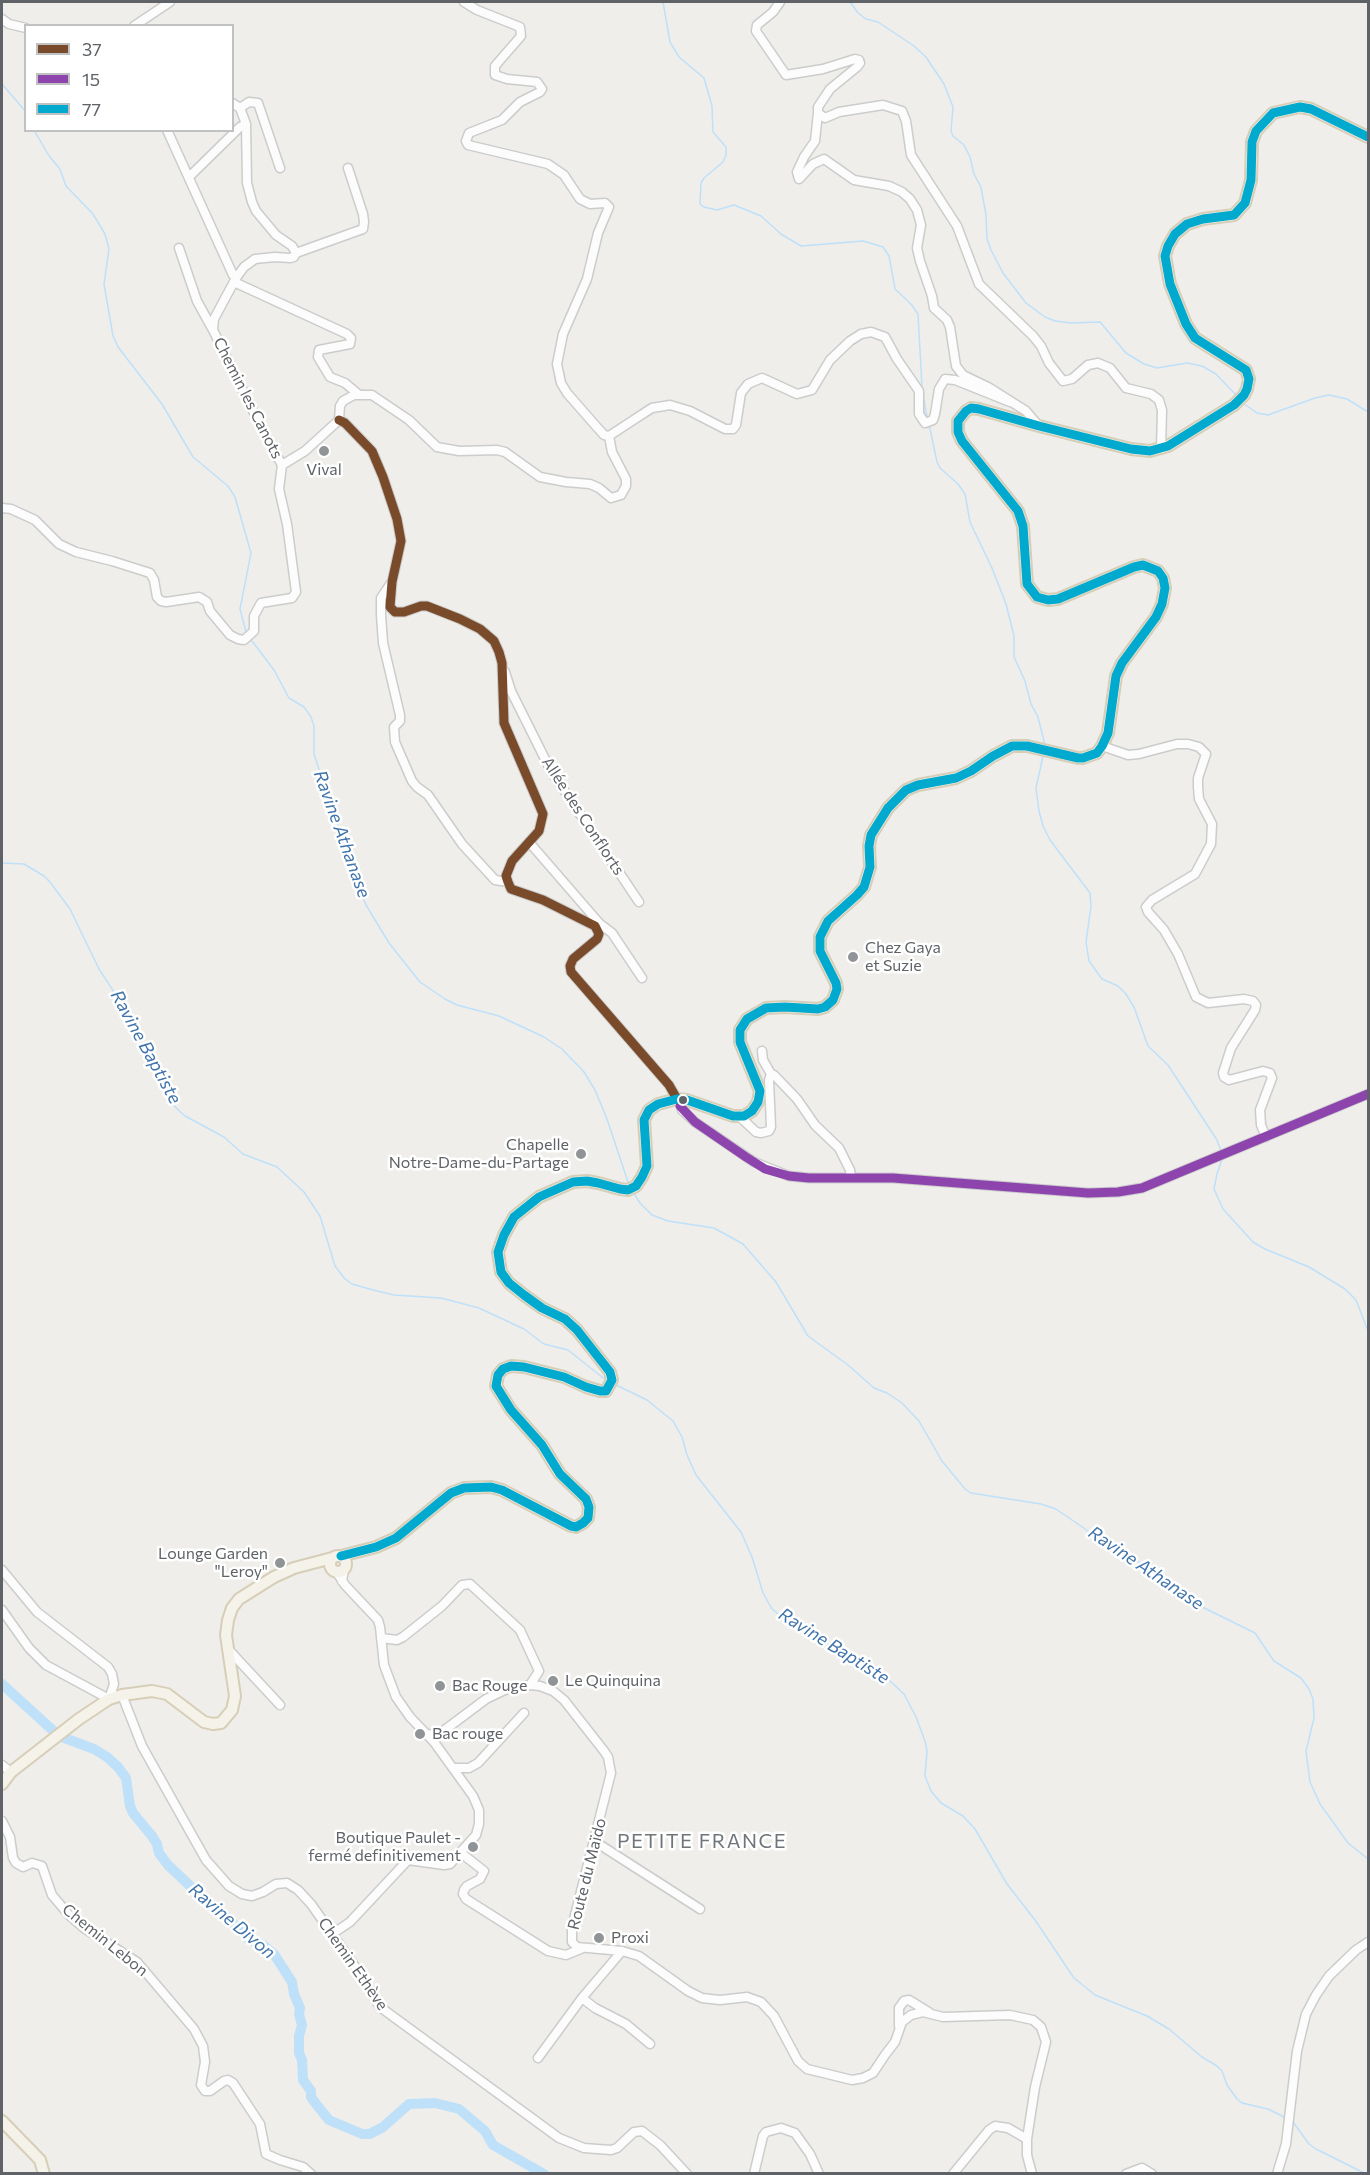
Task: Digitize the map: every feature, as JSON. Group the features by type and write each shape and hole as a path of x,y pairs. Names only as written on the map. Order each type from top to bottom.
{"main road":[{"path":"2,1784 11,1772 79,1719 109,1699 123,1695 152,1691 167,1694 204,1722 221,1723 232,1710 235,1696 234,1677 227,1649 228,1620 232,1608 239,1599 274,1577 294,1568 318,1562 339,1566 355,1554 396,1538 451,1493 464,1488 491,1487 502,1490 571,1526 576,1527 588,1518 589,1507 586,1499 560,1474 531,1431 499,1393 496,1380 503,1369 512,1366 564,1377 600,1391 606,1390 612,1380 610,1372 565,1319 542,1308 509,1283 501,1272 498,1252 514,1217 539,1197 573,1182 598,1182 628,1190 636,1186 647,1166 644,1128 646,1114 657,1104 678,1099 740,1117 756,1107 760,1091 740,1042 739,1035 743,1024 753,1014 766,1008 818,1009 829,1005 833,1000 837,989 836,983 820,951 820,937 828,921 857,896 864,886 870,867 871,836 888,808 906,790 956,778 1012,746 1031,747 1083,758 1097,753 1108,733 1116,676 1122,663 1156,617 1162,604 1165,588 1163,578 1158,571 1143,565 1058,598 1042,599 1031,591 1027,584 1021,520 1010,501 962,441 958,432 958,421 971,408 979,409 1039,426 1150,452 1161,449 1228,408 1244,396 1249,379 1246,370 1195,338 1186,324 1167,271 1165,256 1168,246 1175,234 1187,224 1203,219 1234,215 1245,203 1251,180 1252,142 1256,130 1273,113 1300,107 1311,109 1368,136"},
{"path":"2,2121 40,2160 44,2174"}],"street":[{"path":"137,24 170,2"},
{"path":"464,2 477,10 520,27 521,36 495,66 495,75 507,80 537,82 542,89 520,102 502,120 469,133 466,141 468,145 548,164 564,175 580,199 590,204 605,202 609,207 598,233 587,279 563,334 557,364 561,383 567,393 604,435 609,436 652,408 665,405 677,407 725,429 733,429 738,418 741,393 748,384 762,378 797,394 812,390 824,368 840,350 856,338 871,332 885,337 895,356 920,391 919,414 925,423 933,420 939,389 945,379 955,380 1010,402"},
{"path":"780,2 773,12 757,25 756,31 786,75 802,74 849,60 859,60 860,63 830,89 818,107 815,141 797,172 799,179 813,164 824,159 854,180 889,186 903,192 910,199 917,210 921,225 917,248 920,261 934,308 947,320 950,327 956,366 963,375 988,387 1026,411 1039,426"},
{"path":"2,19 9,24 24,28"},
{"path":"280,168 258,103 249,102 236,106 246,124 247,183 252,202 256,211 276,235 292,246 296,253"},
{"path":"818,113 825,118 839,112 883,105 902,111 906,121 911,155 934,187 941,204 957,225 979,284 1038,341 1049,363 1063,381 1072,379 1088,366 1098,363 1110,368 1126,388 1151,394 1159,400 1162,410 1161,449"},
{"path":"189,177 240,127 246,124"},
{"path":"168,132 235,280 347,334 351,338 350,344 319,350 318,357 330,377 345,383 358,394"},
{"name":"Chemin les Canots","path":"339,420 305,451 282,465 213,330 214,319 244,267 265,257 294,257 296,253 363,229 363,214 348,168"},
{"path":"179,248 197,301 213,330"},
{"path":"609,436 612,452 626,479 626,486 621,495 611,498 590,484 540,477 505,452 498,450 459,451 437,447 409,420 372,395 350,396 342,401 340,406 339,420 345,423 372,451 397,519 401,541 392,582 390,607 395,612 404,612 427,606 460,619 480,629 494,641 502,663 504,723 543,814 539,831 512,861 506,876 508,882 512,889 543,900 596,926 599,934 597,939 573,959 570,966 571,972 669,1085 682,1110 695,1122 765,1168 798,1178 904,1179 1088,1193 1118,1192 1142,1188 1368,1094"},
{"path":"2,508 11,509 35,520 59,544 76,552 150,573 154,580 157,597 161,600 166,602 198,597 207,602 210,611 223,628 238,639 244,640 254,631 254,616 261,603 292,598 296,592 287,524 279,489 282,465"},
{"path":"392,582 381,597 381,615 383,643 400,715 400,721 394,727 395,742 412,781 417,788 428,795 462,844 495,880 508,882"},
{"name":"Allée des Conflorts","path":"502,663 511,692 551,771 639,902"},
{"path":"1102,746 1128,755 1177,744 1188,744 1200,747 1206,754 1198,778 1198,787 1199,799 1212,824 1211,844 1195,874 1152,900 1146,908 1164,930 1178,954 1196,997 1208,1003 1244,999 1253,1001 1256,1005 1230,1048 1223,1073 1224,1077 1229,1080 1237,1080 1263,1071 1270,1073 1272,1078 1260,1110 1261,1125 1266,1137"},
{"path":"529,842 600,924 612,933 642,978"},
{"path":"740,1117 756,1132 769,1131 771,1074 762,1051"},
{"path":"771,1074 793,1094 815,1125 839,1148 851,1177"},
{"path":"332,1934 350,1922 408,1860 450,1864 476,1835 480,1824 479,1810 473,1796 426,1734 401,1706 384,1665 378,1620 339,1566"},
{"path":"2,1570 37,1612 108,1667 114,1684 109,1699 46,1665 28,1647 2,1610"},
{"path":"381,1638 397,1640 403,1637 442,1606 462,1584 470,1584 520,1630 539,1671 530,1685 507,1689 495,1694 448,1730 438,1735 426,1734"},
{"path":"227,1649 280,1705"},
{"name":"Route du Maïdo","path":"530,1685 553,1691 564,1700 608,1757 611,1779 571,1935 572,1942 577,1947 639,1956 688,1991 702,1998 720,2000 747,1997 761,2002 774,2016 798,2061 807,2069 852,2080 873,2073 895,2042 902,2022 911,2015 923,2012 943,2016 1010,2014 1033,2020 1041,2027 1046,2042 1035,2087 1028,2139 1027,2155 1032,2174"},
{"name":"Chemin Ethève","path":"123,1695 142,1746 197,1844 216,1873 229,1886 242,1894 252,1896 276,1884 286,1883 298,1890 311,1904 380,2007 560,2138 584,2148 611,2150 617,2148 634,2132 642,2131 660,2145 687,2174"},
{"path":"453,1768 469,1768 478,1763 524,1713"},
{"path":"2,1765 11,1772"},
{"name":"Chemin Lebon","path":"2,1821 10,1837 16,1863 23,1867 32,1863 42,1866 52,1895 69,1915 84,1928 137,1962 194,2029 203,2046 205,2062 201,2085 205,2091 210,2091 224,2080 233,2083 260,2124 266,2154 303,2167 311,2174"},
{"path":"594,1841 700,1909"},
{"path":"461,1853 484,1871 480,1879 464,1890 463,1894 466,1899 548,1951 566,1955 583,1948"},
{"path":"1277,2174 1286,2144 1297,2051 1306,2014 1329,1976 1356,1950 1368,1942"},
{"path":"538,2058 582,1998 622,1952"},
{"path":"582,1998 595,2008 626,2024 650,2044"},
{"path":"899,2030 899,2008 904,2001 909,2000 930,2014"},
{"path":"953,2174 989,2130 995,2126 1008,2128 1028,2139"},
{"path":"754,2174 763,2136 766,2132 781,2128 795,2133 810,2154 819,2174"},
{"path":"1125,2174 1142,2168 1152,2174"}],"waterway":[{"path":"663,2 670,42 679,57 704,78 712,106 713,132 726,147 723,162 701,183 700,204 717,210 734,205 761,216 781,234 801,246 863,241 883,247 889,256 895,289 918,314 922,387"},
{"path":"850,2 866,19 878,22 914,46 926,57 944,84 953,107 951,131 953,136 964,145 981,187 987,239 991,250 1003,273 1026,303 1045,317 1055,321 1100,322 1126,353 1144,364 1157,368 1187,363 1202,366 1216,374 1236,395"},
{"name":"Ravine Athanase","path":"2,84 24,110"},
{"name":"Ravine Athanase","path":"35,132 49,156 60,169 66,186 93,214 105,234 109,249 104,284 113,336 118,347 162,404 193,457 228,486 235,497 251,553 240,609 246,632"},
{"path":"923,395 927,417"},
{"path":"1243,403 1257,413 1268,415 1329,395 1347,399 1368,412"},
{"path":"929,424 937,462 965,494 970,522 1006,604 1014,636 1014,657 1038,717 1045,745"},
{"name":"Ravine Athanase","path":"252,641 274,670 289,698 304,707 311,717 314,726 314,754 358,886 366,905 389,943 420,982 445,999 457,1005 499,1016 544,1037 562,1049 584,1072 595,1090 629,1185"},
{"path":"1043,756 1036,788 1039,811 1050,840 1090,893 1091,906 1086,942 1089,961 1102,979 1118,986 1126,994 1134,1007 1148,1046 1168,1065 1217,1140 1221,1151"},
{"name":"Ravine Baptiste","path":"2,863 24,864 50,882 70,909 99,969 129,1015 175,1107 185,1116 224,1137 243,1154 277,1167 304,1192 320,1216 335,1266 345,1279 352,1284 394,1295 441,1298 479,1308 524,1329 544,1344 568,1350 607,1381"},
{"path":"1222,1159 1214,1189 1223,1209 1253,1242 1309,1267 1345,1289 1356,1300 1368,1331"},
{"name":"Ravine Athanase","path":"633,1192 652,1215 668,1221 714,1228 743,1244 776,1282 808,1336 848,1365 874,1388 902,1403 919,1421 942,1461 965,1489 971,1493 1041,1504 1056,1509 1110,1546 1158,1573 1186,1599 1255,1633 1274,1661 1301,1678 1309,1689 1313,1699 1314,1718 1306,1751 1310,1782 1320,1804 1348,1843 1368,1859"},
{"name":"Ravine Baptiste","path":"614,1384 647,1400 673,1421 682,1437 696,1475 741,1532 752,1557 763,1593 772,1609 813,1636 877,1669 904,1694 925,1741 927,1751 925,1776 931,1791 941,1803 963,1816 975,1829 1007,1884 1035,1920 1074,1978 1095,1995 1147,2016 1169,2029 1222,2071 1227,2085 1242,2103 1268,2109 1286,2118"},
{"name":"Ravine Divon","path":"2,1684 59,1736 94,1749 118,1767 126,1778 133,1813 152,1836 159,1853 168,1865 207,1902 224,1914 248,1939 263,1945 274,1954 292,1982 300,2008 302,2025 299,2036 299,2053 302,2060 303,2080 311,2091 311,2097 329,2120 362,2134 370,2134 383,2127 409,2104 435,2103 459,2109 485,2131 493,2145 544,2174"},
{"name":"Ravine Baptiste","path":"1293,2122 1309,2144 1316,2149 1366,2174"}],"transit line":[{"name":"77","path":"341,1556 376,1547 396,1538 451,1493 464,1488 491,1487 502,1490 571,1526 576,1527 588,1518 589,1507 586,1499 560,1474 542,1445 511,1410 496,1386 498,1375 503,1369 511,1366 564,1377 600,1391 606,1391 612,1380 610,1372 577,1330 565,1319 542,1308 524,1295 509,1283 501,1272 498,1252 514,1217 539,1197 573,1182 587,1181 628,1190 636,1186 647,1166 644,1120 649,1110 658,1104 677,1099 687,1100 733,1116 744,1116 752,1111 758,1102 760,1091 740,1042 740,1030 747,1019 766,1008 818,1009 825,1007 833,1000 837,989 836,983 820,951 820,937 828,921 864,887 870,867 871,835 888,808 906,790 918,785 956,778 1012,746 1027,746 1078,758 1097,753 1108,733 1116,676 1122,663 1156,617 1162,604 1165,588 1163,578 1158,571 1143,565 1058,599 1048,600 1037,597 1027,584 1023,526 1018,511 962,441 958,432 958,421 971,408 979,409 1131,449 1150,451 1168,446 1234,405 1247,389 1249,379 1246,370 1195,338 1186,324 1170,284 1165,256 1168,246 1175,234 1187,224 1203,219 1234,215 1245,203 1251,180 1252,142 1256,131 1273,113 1300,107 1311,109 1368,137"},
{"name":"37","path":"339,420 345,423 372,451 397,519 401,541 392,582 390,607 395,612 404,612 427,606 460,619 480,629 494,641 499,652 502,663 504,723 543,814 539,831 512,861 506,876 511,889 543,900 595,926 599,934 597,939 573,959 570,966 571,972 669,1085 677,1099"},
{"name":"15","path":"680,1106 695,1122 746,1157 765,1169 789,1176 893,1178 1088,1193 1142,1188 1368,1094"}],"place":[{"name":"Vival","path":"324,451"},
{"name":"Chez Gaya et Suzie","path":"853,957"},
{"name":"Chapelle Notre-Dame-du-Partage","path":"581,1154"},
{"name":"Lounge Garden \"Leroy\"","path":"280,1563"},
{"name":"Le Quinquina","path":"553,1681"},
{"name":"Bac Rouge","path":"440,1686"},
{"name":"Bac rouge","path":"420,1734"},
{"name":"Boutique Paulet - fermé definitivement","path":"473,1847"},
{"name":"Proxi","path":"599,1938"}],"district":[{"name":"PETITE FRANCE","path":"702,1841"}]}
